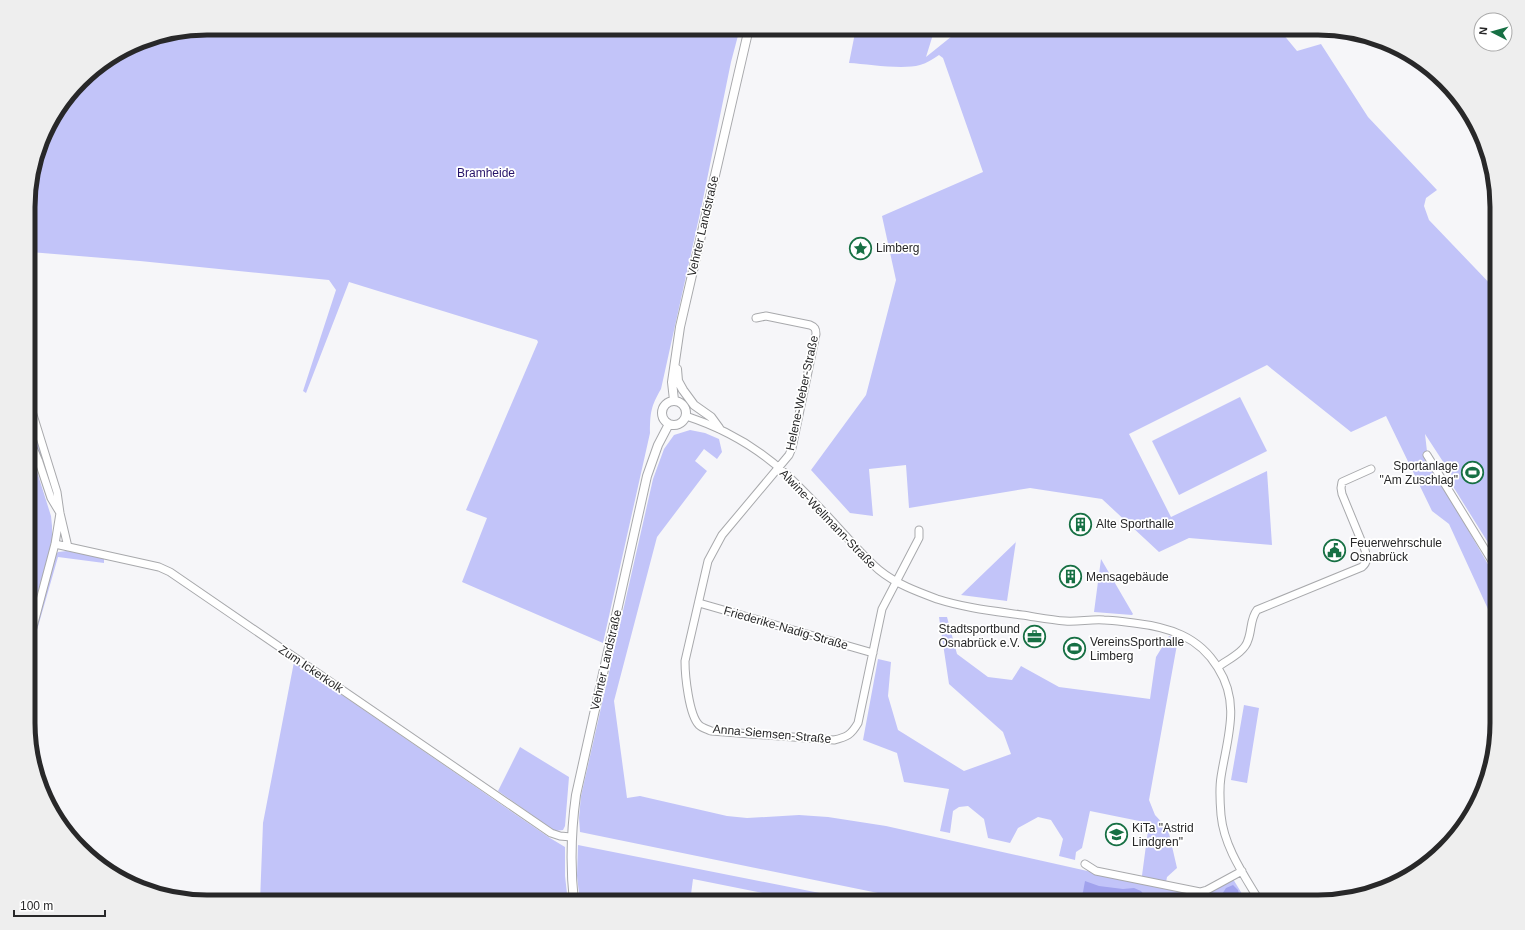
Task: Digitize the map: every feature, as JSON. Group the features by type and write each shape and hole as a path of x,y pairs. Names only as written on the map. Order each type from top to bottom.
{"main road":[{"name":"Vehrter Landstraße","path":"674,400 672,382 680,327 746,54 748,35"},
{"path":"674,363 678,370 678,381 683,390 694,404 711,417 718,428"},
{"path":"669,401 679,401 687,410 686,416 680,424 669,424 664,419 662,412 664,405 669,401"},
{"name":"Vehrter Landstraße","path":"573,895 571,878 571,837 577,788 646,476 658,445 669,424"}],"street":[{"name":"Helene-Weber-Straße","path":"756,318 766,316 814,326 816,330 792,448 789,455 779,468"},
{"name":"Alwine-Wellmann-Straße","path":"686,416 718,428 758,452 779,468 816,504 866,558 881,572 896,582 939,599 979,609 1064,621 1106,620 1156,626 1169,629 1196,643 1208,654 1218,667 1226,683 1230,699 1230,734 1221,778 1220,798 1222,819 1226,838 1256,895"},
{"path":"35,421 57,492 68,547"},
{"path":"35,453 51,498 60,513 55,544 35,619"},
{"path":"1427,455 1490,558"},
{"name":"Anna-Siemsen-Straße","path":"779,468 722,534 708,561 685,661 685,675 693,716 700,726 711,731 834,740 845,738 853,732 858,723 882,609 919,538 919,530"},
{"path":"1218,667 1244,648 1248,641 1252,619 1257,610 1362,567 1366,564 1367,557 1365,550 1342,494 1341,488 1342,482 1371,469"},
{"name":"Zum Ickerkolk","path":"55,544 158,567 170,572 551,833 571,837"},
{"name":"Friederike-Nadig-Straße","path":"699,603 873,653"},
{"path":"1085,864 1096,871 1200,892 1207,890 1242,871"}],"green space":[{"name":"Bramheide","path":"196,35 738,35 731,62 702,204 661,389 652,410 650,433 603,643 462,582 487,518 466,510 538,342 537,340 349,282 306,393 303,391 336,290 329,280 140,261 35,252 35,196 38,173 44,152 48,141 64,111 85,85 102,71 121,58 141,48 173,38"},
{"path":"855,35 933,35 926,57 953,35 1284,35 1297,51 1321,44 1368,117 1437,190 1426,198 1424,206 1429,220 1490,284 1490,546 1449,480 1453,477 1425,434 1428,460 1490,568 1490,613 1449,524 1432,511 1386,416 1351,432 1267,365 1129,434 1171,517 1267,471 1272,545 1189,538 1159,552 1102,499 1030,488 909,508 906,465 869,469 873,516 850,513 811,470 866,395 896,280 882,216 983,172 943,58 939,55 923,64 904,67 849,63"},
{"path":"1240,397 1267,451 1179,495 1152,441"},
{"path":"690,430 705,433 719,439 722,452 717,459 704,449 695,461 707,471 657,537 614,701 627,798 640,796 727,816 747,818 799,815 828,817 886,826 1141,883 1149,823 1090,811 1082,848 1076,852 1075,860 1059,856 1063,839 1051,820 1038,817 1018,828 1010,843 988,838 984,819 968,806 959,807 953,811 950,833 940,831 949,789 904,782 897,753 863,740 878,659 891,662 888,696 898,730 964,771 1011,754 1003,732 949,684 939,617 947,617 957,654 988,677 1012,680 1021,666 1059,687 1150,699 1156,657 1169,636 1178,639 1149,800 1155,815 1168,829 1177,868 1167,877 1165,888 1201,895 888,895 580,832 579,818 581,796 653,479 664,449 674,435"},
{"path":"35,431 43,457 35,459"},
{"path":"35,465 51,516 52,541 35,603"},
{"path":"1016,542 1007,601 961,595"},
{"path":"67,551 104,558 104,563 58,557 37,630 35,643 35,623 53,558 58,552"},
{"path":"1101,559 1133,614 1132,615 1094,612"},
{"path":"294,662 565,847 565,876 567,895 260,895 263,823"},
{"path":"1244,705 1259,708 1247,783 1231,780"},
{"path":"520,747 569,777 565,826 563,830 555,831 498,791"},
{"path":"578,845 830,895 772,895 693,879 691,895 579,895 577,876"},
{"path":"1233,879 1243,895 1201,895 1209,893"}],"shaded area":[{"path":"1085,881 1099,886 1123,889 1134,888 1141,891 1144,895 1082,895"},
{"path":"1233,885 1238,890 1239,895 1222,895 1226,888"}],"place":[{"name":"Limberg","path":"861,248"},
{"name":"Sportanlage \"Am Zuschlag\"","path":"1473,473"},
{"name":"Alte Sporthalle","path":"1080,524"},
{"name":"Feuerwehrschule Osnabrück","path":"1335,550"},
{"name":"Mensagebäude","path":"1070,577"},
{"name":"Stadtsportbund Osnabrück e.V.","path":"1035,636"},
{"name":"VereinsSporthalle Limberg","path":"1074,649"},
{"name":"KiTa \"Astrid Lindgren\"","path":"1116,835"}]}
